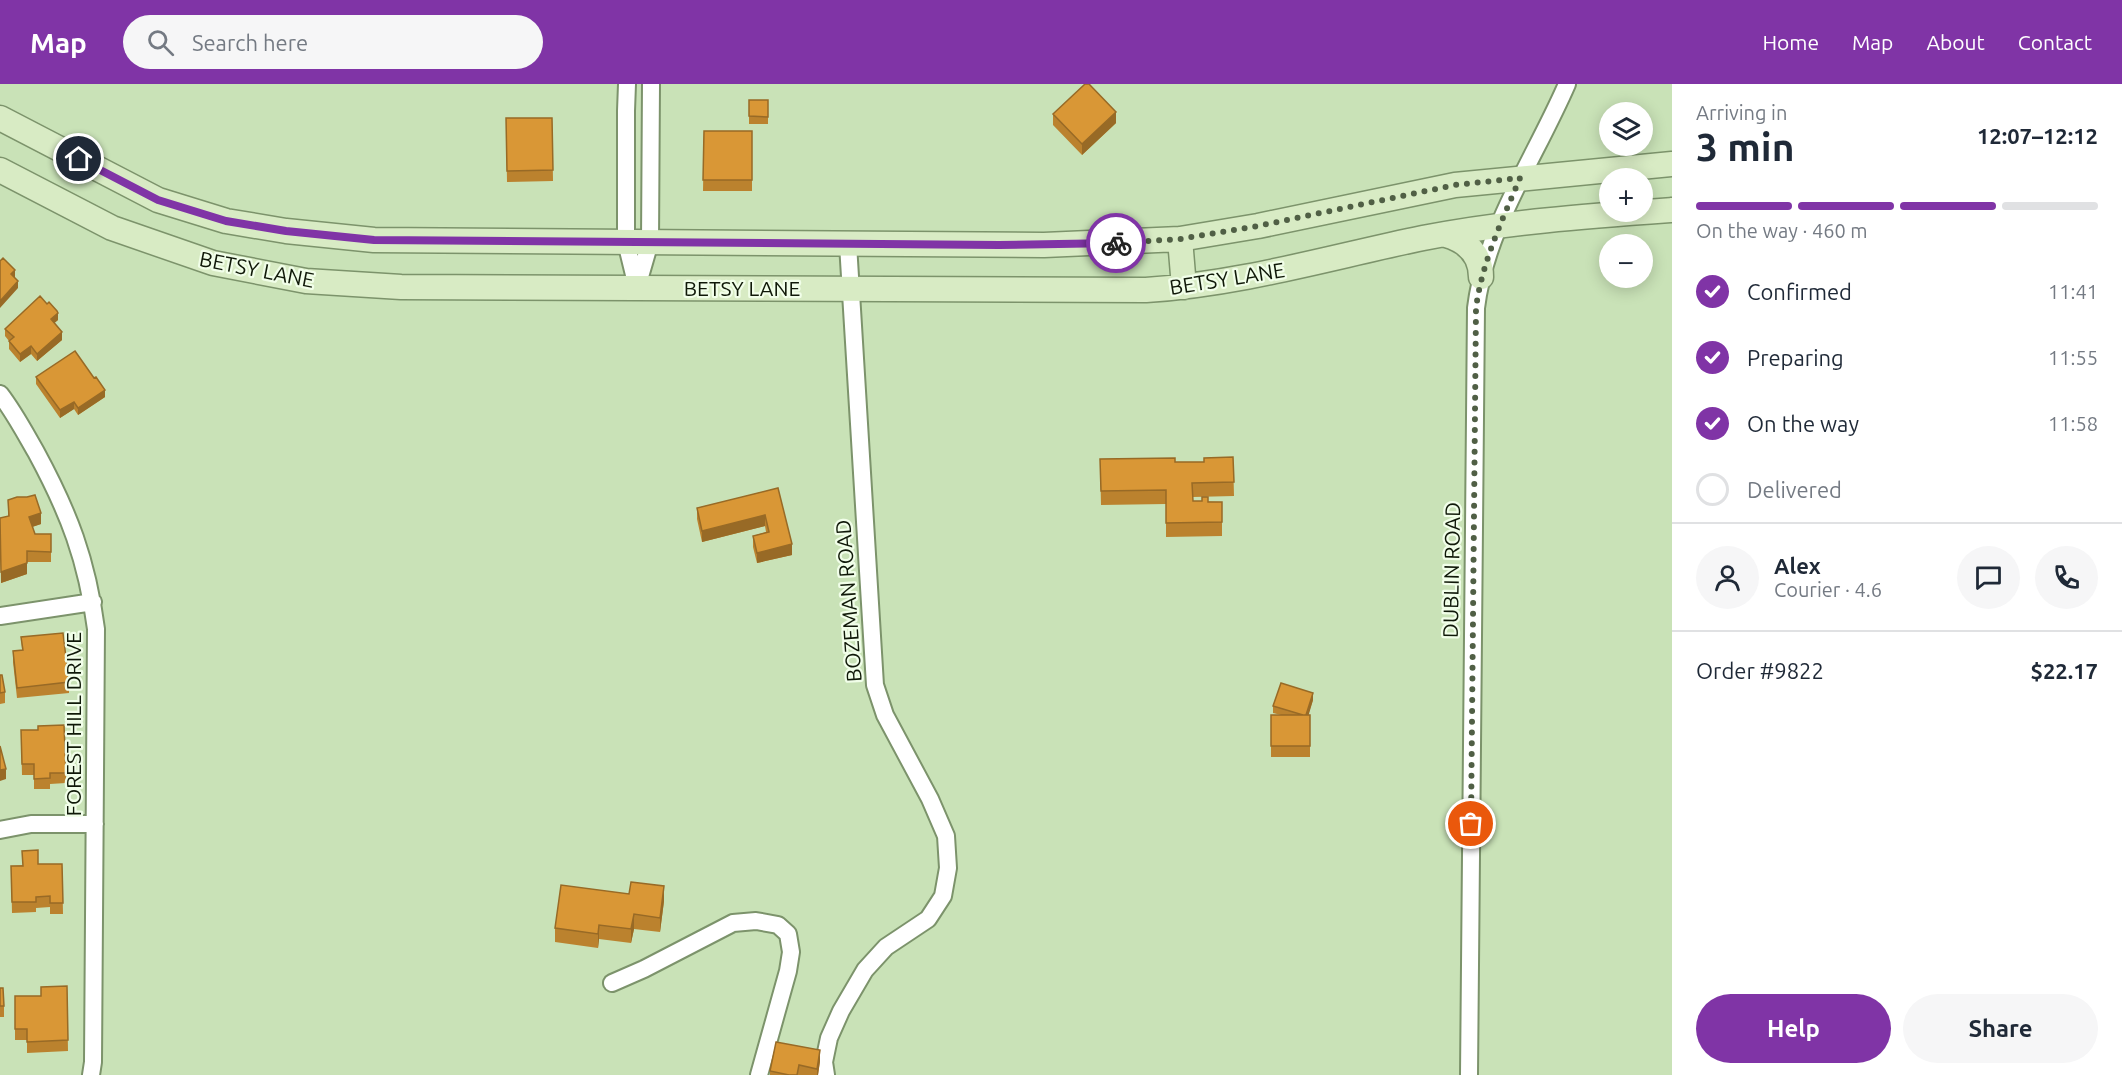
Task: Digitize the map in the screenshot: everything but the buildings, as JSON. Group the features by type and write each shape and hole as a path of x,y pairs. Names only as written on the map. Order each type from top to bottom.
{"main road":[{"name":"BETSY LANE","path":"0,118 158,200 226,221 286,231 374,240 1056,245 1180,239 1258,226 1455,185 1672,164"},
{"name":"BETSY LANE","path":"0,170 112,228 213,263 306,281 401,287 1044,291 1184,287 1281,271 1446,235 1499,226 1672,210"},
{"path":"1446,235 1457,238 1472,249 1479,262 1481,277"},
{"path":"1180,239 1184,287"}],"street":[{"path":"627,84 626,242 637,287"},
{"path":"637,287 650,242 651,84"},
{"name":"DUBLIN ROAD","path":"1469,1075 1476,308 1481,277 1499,226 1567,84"},
{"path":"626,152 651,151"},
{"name":"BOZEMAN ROAD","path":"826,1075 824,1062 829,1038 841,1011 865,970 886,948 928,919 943,896 948,868 946,836 930,799 885,715 875,685 848,244"},
{"name":"FOREST HILL DRIVE","path":"0,394 24,430 54,484 78,542 93,602 96,629 93,1062 91,1075"},
{"path":"0,616 93,602"},
{"path":"0,830 40,824 95,824"},
{"path":"612,983 733,923 756,921 778,924 788,934 791,952 788,971 759,1075"}],"way so far":[{"path":"1116,243 1180,239 1258,226 1455,185 1520,178 1486,260 1476,308 1471,824"}],"route":[{"path":"79,159 158,200 226,221 286,231 374,240 999,245 1116,243"}]}
